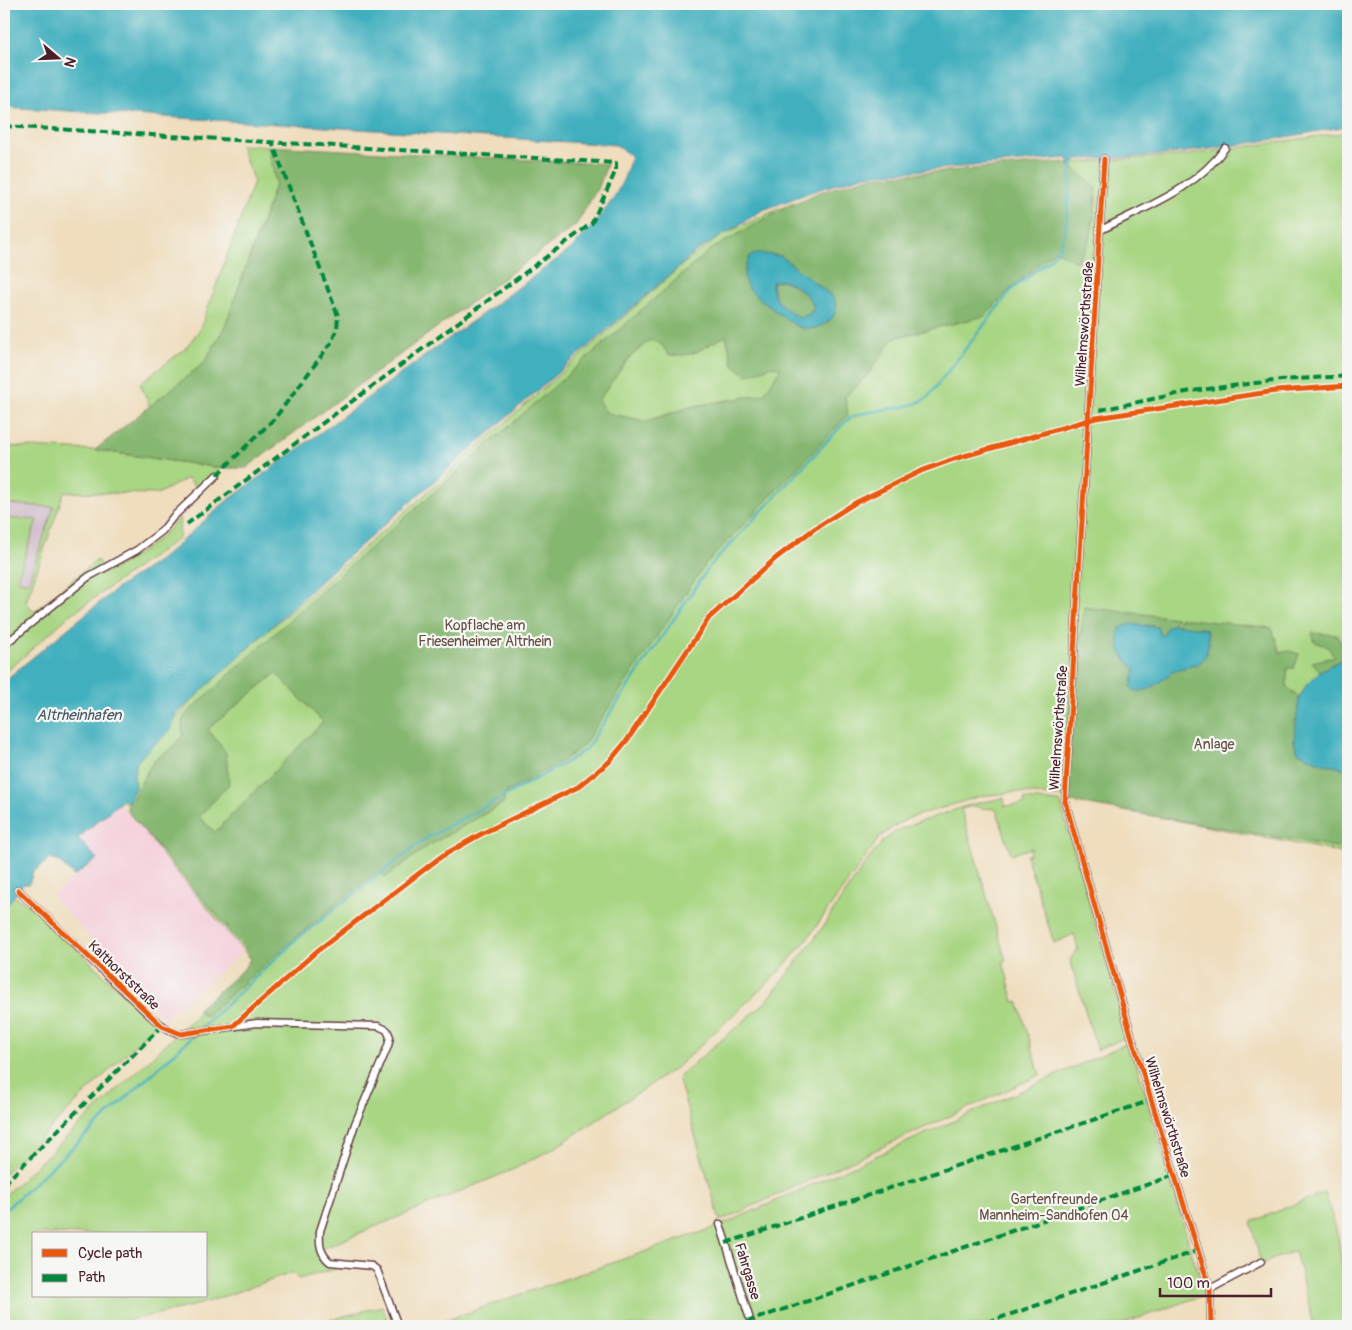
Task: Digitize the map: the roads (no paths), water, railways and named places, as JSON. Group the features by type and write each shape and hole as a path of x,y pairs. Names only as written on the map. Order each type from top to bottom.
{"street":[{"path":"1101,230 1166,198 1188,184 1209,169 1225,148"},
{"name":"Wilhelmswörthstraße","path":"1104,159 1064,801 1132,1038 1210,1288 1211,1326"},
{"path":"4,645 88,577 137,550 162,531 172,517 217,475"},
{"name":"Kalthorststraße","path":"18,890 162,1026 181,1034 264,1023 378,1026 387,1030 390,1037 388,1046 355,1124 320,1231 320,1242 322,1252 330,1262 372,1266 377,1270 381,1275 398,1326"},
{"name":"Fahrgasse","path":"720,1224 752,1326"},
{"path":"1210,1288 1261,1262"}],"water":[{"name":"Altrheinhafen","path":"4,4 1348,4 1348,126 1179,153 1077,159 1073,166 1069,165 1068,158 866,175 814,191 763,210 697,251 334,569 180,711 174,717 172,729 137,762 134,774 135,788 128,803 124,799 78,838 97,859 74,876 59,862 50,859 33,872 29,884 23,884 4,909 4,681 116,589 165,556 224,503 571,249 608,206 622,183 631,156 616,145 4,107"},
{"path":"759,253 781,256 832,296 836,303 834,316 824,325 809,329 797,326 781,316 747,286 744,274 750,256","holes":["782,280 801,290 809,298 814,307 811,313 800,318 780,304 774,294 772,282"]},
{"path":"1130,624 1158,627 1160,635 1163,635 1168,626 1174,624 1206,629 1209,640 1206,655 1199,663 1173,672 1150,689 1133,690 1131,687 1135,669 1123,656 1118,640 1120,628"},
{"path":"1348,656 1348,770 1317,761 1298,752 1294,741 1299,698 1307,684 1320,671"}],"waterway":[{"path":"199,1030 297,939 423,840 565,763 586,749 709,567 844,423 852,417 861,414 912,405 928,397 1012,289 1049,260 1059,249 1065,234 1072,163"},
{"path":"4,1211 195,1034"}],"park label":[{"name":"Kopflache am Friesenheimer Altrhein","path":"485,634"},
{"name":"Anlage","path":"1214,744"},
{"name":"Gartenfreunde Mannheim-Sandhofen 04","path":"1054,1208"}]}
